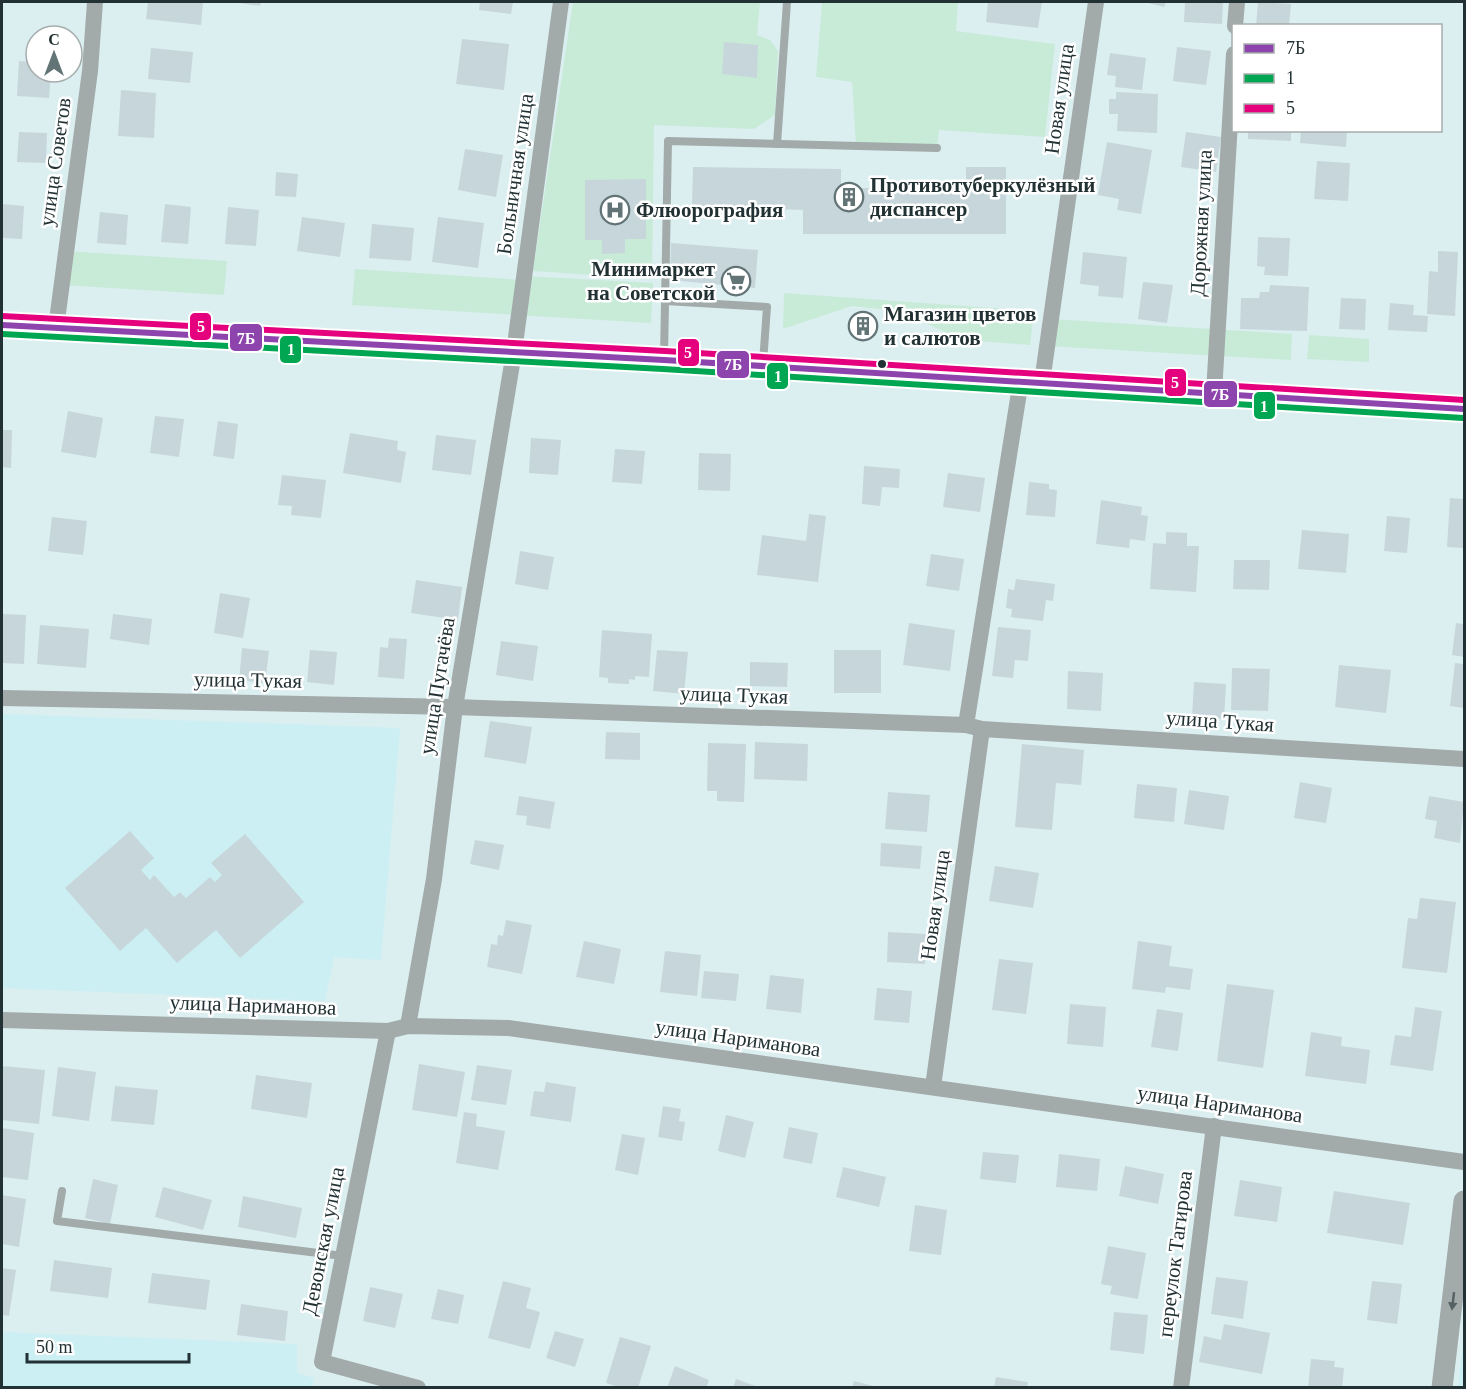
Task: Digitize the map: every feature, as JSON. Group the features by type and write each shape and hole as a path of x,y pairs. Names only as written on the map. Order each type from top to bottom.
{"main road":[{"path":"2,325 664,360 1464,408"}],"street":[{"name":"улица Советов","path":"56,328 90,71 95,2"},
{"name":"Больничная улица","path":"514,352 561,2"},
{"name":"Новая улица","path":"933,1087 974,727 1096,2"},
{"path":"1235,24 1237,2"},
{"name":"Дорожная улица","path":"1214,393 1232,72"},
{"name":"улица Пугачёва","path":"408,1026 434,879 455,707 514,352"},
{"name":"улица Тукая","path":"2,698 455,707 974,727 1464,759"},
{"name":"улица Нариманова","path":"2,1020 388,1031 408,1026 508,1028 1214,1125 1464,1162"},
{"name":"Девонская улица","path":"388,1031 322,1362 418,1388"},
{"name":"переулок Тагирова","path":"1181,1388 1214,1125"},
{"path":"1442,1388 1464,1201"}],"lane":[{"path":"777,144 788,2"},
{"path":"664,360 668,141 937,148"},
{"path":"665,301 767,307 763,366"},
{"path":"62,1191 57,1221 343,1256"}],"shaded area":[{"path":"2,714 400,728 381,960 334,957 325,1001 2,988"},
{"path":"2,1332 297,1344 297,1373 314,1378 313,1387 2,1387"},
{"path":"1464,1334 1464,1387 1458,1387"}],"green space":[{"path":"573,2 760,2 757,35 770,40 778,51 775,115 754,129 654,125 652,279 533,271"},
{"path":"822,2 958,2 956,31 1055,44 1045,137 939,130 937,148 856,146 852,82 816,77"},
{"path":"66,251 227,261 224,295 62,285"},
{"path":"355,269 524,280 525,276 653,283 651,323 352,305"},
{"path":"784,293 1034,311 1030,345 963,340 898,311 852,306 783,329"},
{"path":"1051,319 1292,334 1291,360 1047,346"},
{"path":"1309,335 1369,339 1369,362 1307,359"}],"building":[{"path":"148,2 203,2 201,25 146,19"},
{"path":"233,2 261,2 260,6"},
{"path":"480,2 513,2 511,14 479,10"},
{"path":"988,2 1042,2 1038,28 986,22"},
{"path":"1144,2 1166,2 1164,7"},
{"path":"1185,2 1223,2 1222,24 1184,22"},
{"path":"1258,2 1291,4 1289,24 1256,24"},
{"path":"462,39 509,44 504,90 456,84"},
{"path":"724,42 758,45 757,78 722,74"},
{"path":"1177,47 1211,51 1206,85 1173,81"},
{"path":"151,48 193,52 190,83 148,79"},
{"path":"1110,53 1146,58 1142,90 1115,87 1116,76 1107,75"},
{"path":"19,61 24,61 24,84 50,84 49,98 17,96"},
{"path":"121,90 156,93 154,138 118,136"},
{"path":"1116,92 1158,94 1157,133 1117,131 1118,114 1109,114 1109,99 1116,99"},
{"path":"19,132 47,133 46,163 17,162"},
{"path":"1186,132 1221,137 1216,172 1181,167"},
{"path":"1248,132 1291,132 1291,141 1248,139"},
{"path":"1301,132 1347,132 1346,147 1300,143"},
{"path":"1107,142 1152,150 1141,214 1117,210 1119,199 1098,195"},
{"path":"465,149 503,155 496,197 458,190"},
{"path":"1317,161 1350,163 1348,201 1314,199"},
{"name":"Противотуберкулёзный диспансер","path":"693,167 841,169 841,188 966,188 966,167 1006,167 1006,234 803,234 803,210 692,206"},
{"path":"276,172 298,174 296,197 275,196"},
{"name":"Флюорография","path":"646,179 646,239 625,239 625,253 602,254 602,240 585,240 585,180"},
{"path":"2,204 24,206 22,239 2,238"},
{"path":"165,204 191,207 188,244 161,242"},
{"path":"228,207 259,210 256,246 225,244"},
{"path":"100,212 128,215 126,245 97,243"},
{"path":"302,217 345,223 340,257 297,251"},
{"path":"438,217 484,223 478,268 432,262"},
{"path":"372,224 414,228 411,261 369,258"},
{"path":"1258,237 1290,238 1288,276 1264,275 1265,267 1257,266"},
{"path":"671,243 758,250 755,288 670,280"},
{"path":"1438,251 1458,252 1455,316 1427,314 1429,271 1438,272"},
{"path":"1083,252 1127,257 1123,298 1098,296 1099,286 1080,284"},
{"path":"1143,282 1173,285 1167,323 1138,319"},
{"path":"1270,285 1309,287 1307,331 1240,329 1241,298 1259,298 1260,292 1269,292"},
{"path":"1341,298 1366,299 1365,330 1339,329"},
{"path":"1390,303 1414,305 1413,315 1428,316 1427,332 1388,330"},
{"name":"Магазин цветов и салютов","path":"851,316 875,317 874,336 850,334"},
{"path":"68,411 103,418 96,458 61,452"},
{"path":"155,416 184,419 179,457 150,453"},
{"path":"218,421 238,424 234,459 213,456"},
{"path":"2,430 12,430 11,468 2,467"},
{"path":"350,433 398,441 397,450 406,452 401,483 343,473"},
{"path":"436,435 476,440 471,475 432,470"},
{"path":"531,438 561,440 558,475 529,473"},
{"path":"615,449 645,451 642,484 612,482"},
{"path":"699,453 731,454 730,491 698,490"},
{"path":"864,466 900,469 899,488 882,487 880,506 862,504"},
{"path":"948,473 985,478 980,512 943,507"},
{"path":"282,475 326,480 321,518 291,515 292,506 278,505"},
{"path":"1029,482 1049,484 1049,489 1057,490 1055,517 1026,515"},
{"path":"1450,498 1464,499 1464,548 1447,547"},
{"path":"1101,500 1142,507 1141,515 1148,516 1145,541 1130,539 1129,548 1096,544"},
{"path":"809,514 826,516 818,582 757,575 762,535 806,541"},
{"path":"1387,516 1410,518 1407,553 1384,551"},
{"path":"52,517 87,521 83,555 48,551"},
{"path":"1302,530 1349,534 1346,573 1298,569"},
{"path":"1166,532 1187,533 1187,546 1199,546 1196,592 1150,589 1153,543 1166,544"},
{"path":"520,551 554,557 548,590 515,584"},
{"path":"931,554 964,559 959,591 926,586"},
{"path":"1234,560 1270,560 1269,590 1233,589"},
{"path":"1016,579 1055,584 1053,601 1046,600 1043,621 1011,617 1012,609 1006,608 1008,589 1014,590"},
{"path":"416,580 462,587 458,620 411,613"},
{"path":"220,593 250,598 243,638 214,633"},
{"path":"2,614 26,615 24,664 2,663"},
{"path":"113,614 152,619 149,645 110,639"},
{"path":"909,623 955,630 950,671 903,665"},
{"path":"1456,623 1464,624 1464,657 1452,655"},
{"path":"40,625 89,629 86,668 37,664"},
{"path":"998,627 1031,630 1028,661 1015,660 1013,678 992,676"},
{"path":"602,630 652,634 649,677 635,676 635,680 629,679 629,684 608,683 608,678 599,677"},
{"path":"389,638 407,639 404,679 378,677 380,647 388,648"},
{"path":"501,641 538,646 533,681 496,675"},
{"path":"242,648 269,651 265,683 239,680"},
{"path":"310,650 337,652 334,685 307,682"},
{"path":"657,650 688,652 684,694 653,691"},
{"path":"834,650 881,650 881,693 834,693"},
{"path":"750,662 788,663 787,687 750,686"},
{"path":"1455,663 1464,664 1464,708 1450,706"},
{"path":"1339,665 1391,670 1386,713 1335,707"},
{"path":"1232,668 1270,669 1268,711 1231,710"},
{"path":"1068,671 1103,673 1101,711 1067,709"},
{"path":"1194,682 1226,684 1224,719 1192,717"},
{"path":"490,721 532,727 526,764 484,757"},
{"path":"606,732 640,733 640,760 605,759"},
{"path":"755,742 808,744 807,781 754,779"},
{"path":"708,743 746,744 744,802 717,801 717,791 707,791"},
{"path":"1022,744 1084,750 1081,785 1056,783 1052,830 1015,827"},
{"path":"1300,782 1332,788 1326,823 1294,818"},
{"path":"1137,784 1177,788 1174,822 1134,818"},
{"path":"1189,790 1229,796 1224,830 1184,824"},
{"path":"888,792 930,795 927,832 885,829"},
{"path":"519,796 555,802 550,829 526,825 527,816 516,815"},
{"path":"1429,796 1464,802 1460,843 1434,838 1437,821 1425,819"},
{"path":"130,831 154,858 141,870 150,880 154,875 174,897 180,892 186,898 210,877 215,882 222,875 211,863 245,834 304,902 240,958 216,930 177,963 146,928 120,951 65,888"},
{"path":"475,840 504,845 499,870 470,864"},
{"path":"881,843 922,846 920,869 880,866"},
{"path":"995,866 1039,873 1033,908 989,901"},
{"path":"1420,898 1456,902 1447,973 1402,968 1408,918 1417,919"},
{"path":"506,920 532,925 522,974 487,967 491,944 497,945 498,935 503,936"},
{"path":"888,932 926,934 925,964 887,962"},
{"path":"584,941 621,949 614,984 576,977"},
{"path":"1138,941 1172,946 1169,966 1193,969 1190,990 1166,987 1165,993 1132,989"},
{"path":"665,951 701,955 697,996 660,992"},
{"path":"999,959 1033,963 1026,1014 992,1010"},
{"path":"704,971 739,974 736,1001 701,998"},
{"path":"770,975 804,979 801,1013 766,1009"},
{"path":"1227,984 1274,990 1263,1068 1217,1061"},
{"path":"877,988 912,991 909,1023 874,1020"},
{"path":"1070,1004 1106,1007 1103,1047 1067,1044"},
{"path":"1415,1007 1442,1011 1433,1071 1390,1065 1395,1035 1411,1037"},
{"path":"1157,1009 1183,1013 1178,1051 1151,1047"},
{"path":"1311,1032 1342,1037 1341,1046 1370,1050 1366,1084 1305,1076"},
{"path":"419,1064 465,1072 457,1117 412,1110"},
{"path":"477,1065 512,1070 506,1105 471,1100"},
{"path":"2,1066 45,1070 39,1124 2,1120"},
{"path":"58,1067 96,1072 89,1121 52,1116"},
{"path":"256,1075 312,1083 307,1118 251,1109"},
{"path":"546,1082 576,1087 571,1122 530,1116 534,1091 544,1092"},
{"path":"115,1086 158,1090 154,1125 111,1121"},
{"path":"663,1106 681,1109 679,1121 685,1122 682,1141 658,1137"},
{"path":"464,1112 477,1114 476,1126 505,1131 498,1170 456,1163"},
{"path":"726,1115 754,1122 745,1158 718,1151"},
{"path":"789,1127 818,1133 812,1164 783,1158"},
{"path":"2,1128 34,1133 28,1180 2,1177"},
{"path":"622,1134 645,1138 638,1175 615,1170"},
{"path":"983,1152 1019,1155 1016,1183 980,1179"},
{"path":"1059,1154 1100,1159 1097,1191 1056,1187"},
{"path":"1125,1166 1164,1174 1158,1204 1119,1196"},
{"path":"843,1167 886,1177 879,1207 836,1197"},
{"path":"93,1179 118,1185 110,1224 85,1218"},
{"path":"1240,1180 1282,1187 1277,1222 1234,1216"},
{"path":"163,1187 212,1200 203,1230 155,1217"},
{"path":"1334,1191 1410,1203 1403,1245 1327,1233"},
{"path":"2,1195 26,1199 19,1247 2,1244"},
{"path":"243,1196 302,1208 296,1238 238,1227"},
{"path":"915,1205 947,1210 941,1255 909,1251"},
{"path":"1108,1246 1146,1253 1138,1299 1110,1294 1112,1286 1101,1284"},
{"path":"54,1260 112,1268 108,1298 50,1291"},
{"path":"2,1268 16,1270 9,1316 2,1315"},
{"path":"152,1273 210,1280 206,1310 148,1303"},
{"path":"1216,1277 1248,1281 1243,1319 1211,1314"},
{"path":"503,1281 531,1288 526,1308 540,1312 530,1349 488,1338"},
{"path":"1372,1281 1402,1284 1397,1324 1367,1320"},
{"path":"370,1287 403,1294 395,1328 363,1321"},
{"path":"438,1289 464,1295 458,1324 431,1319"},
{"path":"241,1304 288,1311 285,1341 237,1335"},
{"path":"1114,1312 1148,1315 1144,1354 1110,1350"},
{"path":"1224,1324 1270,1333 1262,1374 1199,1362 1204,1336 1221,1340"},
{"path":"555,1331 584,1339 575,1367 546,1358"},
{"path":"620,1337 651,1346 638,1388 621,1388 606,1383"},
{"path":"1311,1359 1335,1361 1334,1367 1344,1368 1342,1388 1308,1388"},
{"path":"675,1366 709,1380 706,1388 667,1388"},
{"path":"996,1377 1028,1382 1027,1388 994,1388"},
{"path":"736,1379 758,1387 733,1388"},
{"path":"854,1381 877,1387 877,1388 852,1388"}],"transit line":[{"name":"5","path":"2,316 665,351 1464,400"},
{"name":"7Б","path":"2,325 664,360 1464,409"},
{"name":"1","path":"2,334 663,369 1463,418"}],"place":[{"name":"Противотуберкулёзный диспансер","path":"849,197"},
{"name":"Флюорография","path":"615,210"},
{"name":"Минимаркет на Советской","path":"736,281"},
{"name":"Магазин цветов и салютов","path":"863,326"}]}
